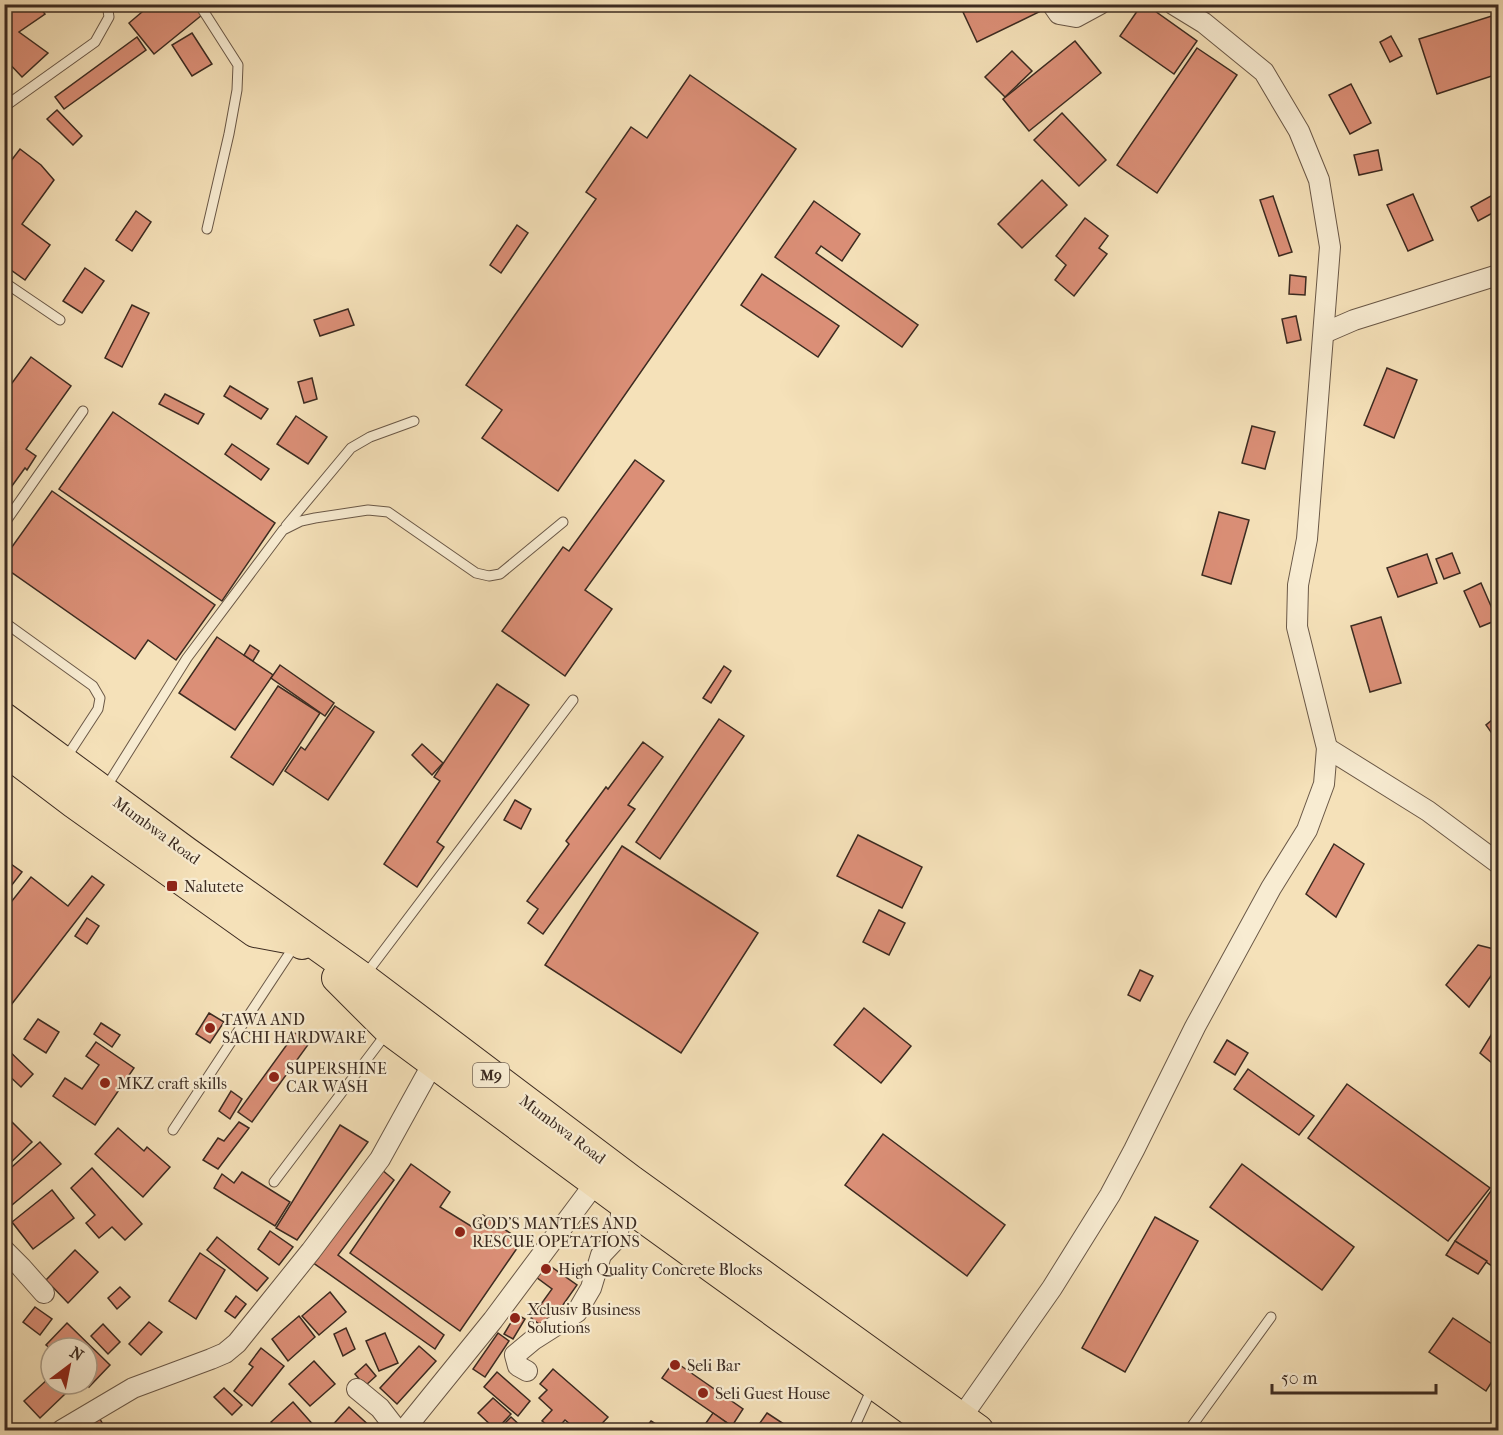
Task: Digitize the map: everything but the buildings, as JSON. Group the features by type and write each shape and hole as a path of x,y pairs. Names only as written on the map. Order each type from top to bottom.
{"main road":[{"name":"Mumbwa Road","path":"4,718 363,978 959,1426"},
{"name":"Mumbwa Road","path":"4,750 74,803 255,932 298,940 389,1030 874,1384 959,1426"}],"street":[{"path":"1052,4 1059,14 1076,17 1100,4"},
{"path":"959,1426 1052,1288 1110,1195 1195,1027 1271,888 1307,830 1324,784 1327,748 1297,627 1298,585 1307,539 1330,247 1319,180 1299,131 1264,72 1204,23 1173,4"},
{"path":"1324,333 1354,320 1498,275"},
{"path":"1327,748 1428,811 1498,863"},
{"path":"62,1431 133,1388 225,1353 237,1343 311,1251 380,1159 433,1063"},
{"path":"404,1431 493,1320 596,1182"},
{"path":"527,1371 518,1366 515,1355 533,1340 577,1312 591,1288 602,1255 617,1238 623,1203"},
{"path":"4,1250 44,1293"},
{"path":"357,1389 380,1408 397,1431"}],"lane":[{"path":"4,107 95,42 109,17 107,4"},
{"path":"199,4 238,65 237,90 229,134 207,229"},
{"path":"4,282 60,320"},
{"path":"4,524 83,411"},
{"path":"104,791 187,658 283,530 351,448 370,437 414,421"},
{"path":"283,530 301,521 315,518 368,510 388,513 476,573 489,576 500,574 563,522"},
{"path":"4,622 93,686 100,698 98,709 64,761"},
{"path":"363,978 573,700"},
{"path":"173,1130 298,940"},
{"path":"274,1182 389,1030"},
{"path":"1189,1431 1271,1317"},
{"path":"854,1431 874,1384"}],"place":[{"name":"Nalutete","path":"172,886"},
{"name":"TAWA AND SACHI HARDWARE","path":"210,1028"},
{"name":"SUPERSHINE CAR WASH","path":"274,1077"},
{"name":"MKZ craft skills","path":"105,1083"},
{"name":"GOD'S MANTLES AND RESCUE OPETATIONS","path":"460,1232"},
{"name":"High Quality Concrete Blocks","path":"546,1269"},
{"name":"Xclusiv Business Solutions","path":"515,1318"},
{"name":"Seli Bar","path":"675,1365"},
{"name":"Seli Guest House","path":"703,1393"}]}
